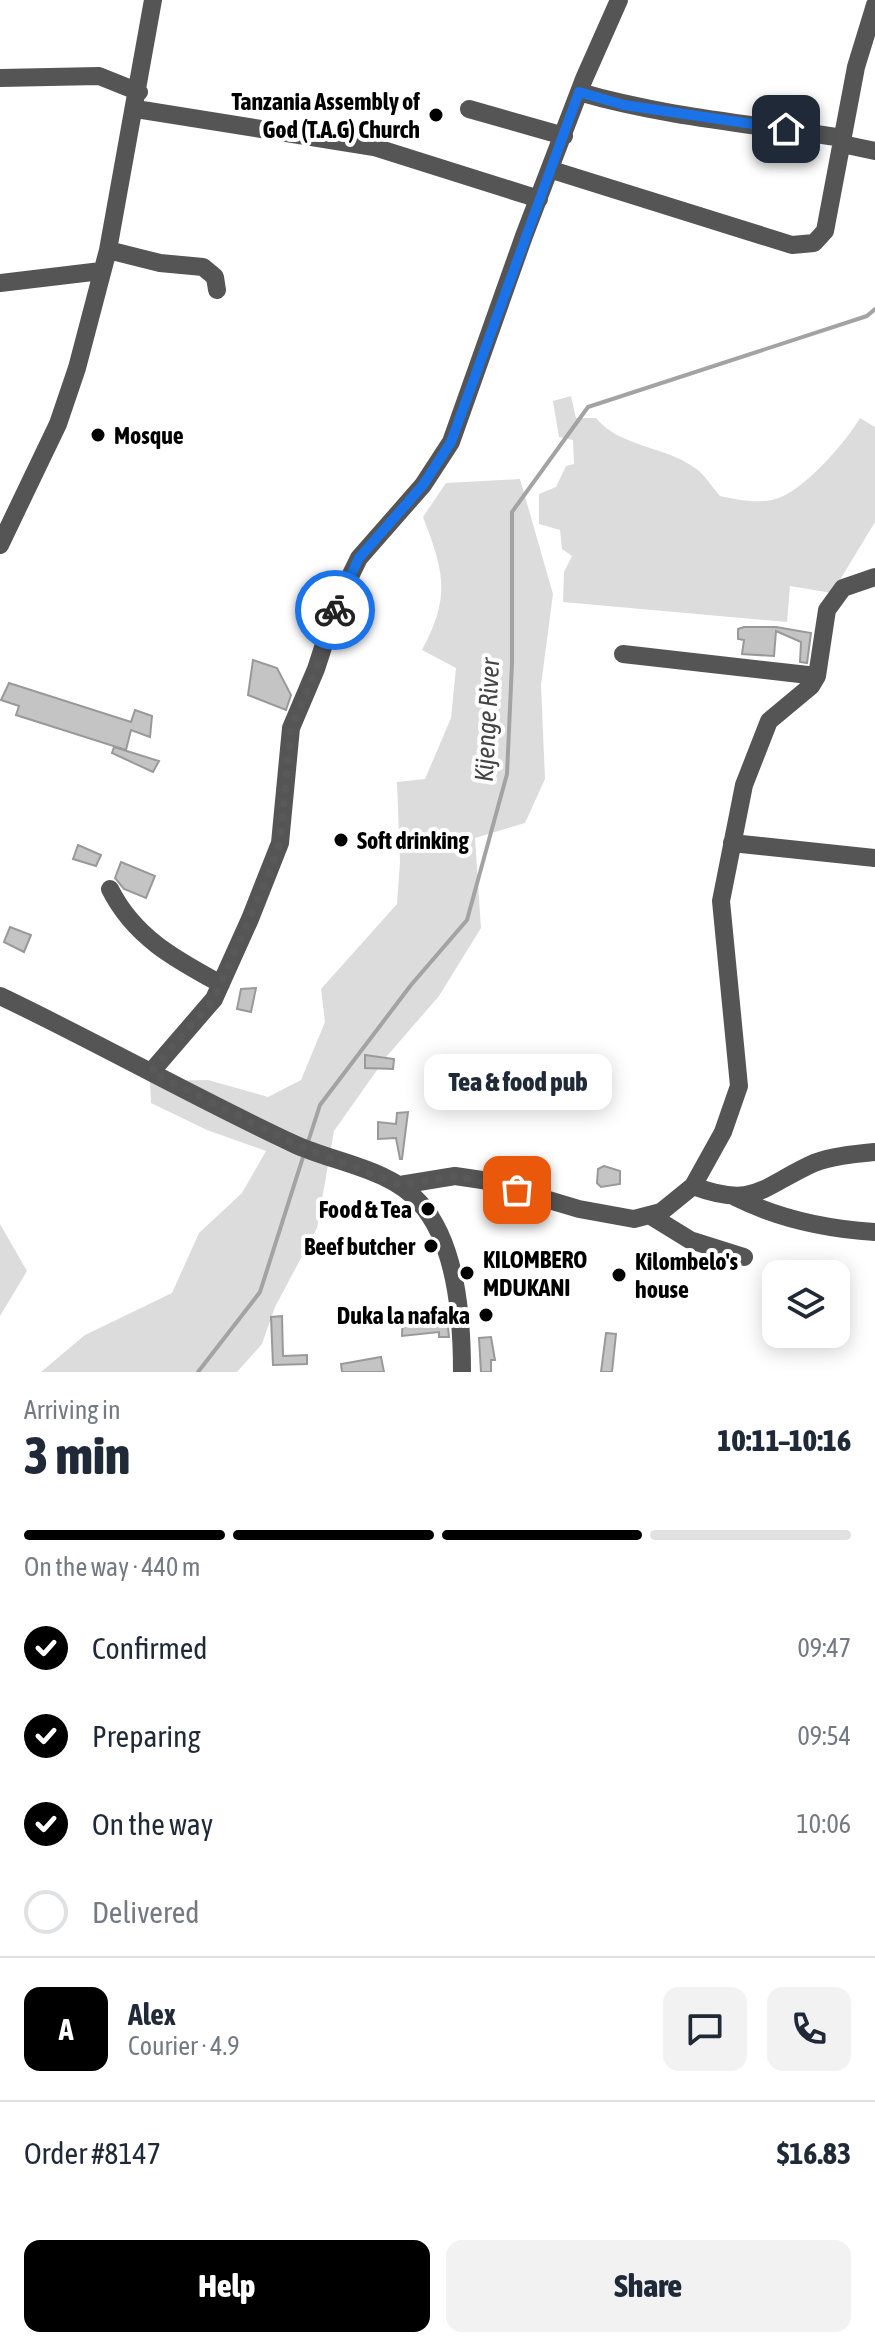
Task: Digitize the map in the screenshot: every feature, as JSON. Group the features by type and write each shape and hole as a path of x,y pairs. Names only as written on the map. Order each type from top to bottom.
{"street":[{"path":"0,545 58,424 77,368 108,250 153,0"},
{"path":"151,1072 206,1009 221,984 278,851 291,728 316,669 338,601 359,558 423,485 451,442 579,92 619,0"},
{"path":"552,170 792,245 814,243 825,231 866,26 875,5"},
{"path":"0,78 99,76 137,100 374,147 539,199"},
{"path":"579,92 668,113 842,141 875,151"},
{"path":"469,109 564,136"},
{"path":"108,250 160,263 203,267 215,277 217,290"},
{"path":"0,283 101,271"},
{"path":"651,1216 693,1186 723,1132 739,1086 734,1014 721,929 721,901 744,785 760,736 769,721 811,686 817,676 827,610 843,588 875,577"},
{"path":"623,654 817,676"},
{"path":"732,843 875,858"},
{"path":"110,889 133,927 166,953 221,984"},
{"path":"0,996 304,1148 400,1185 420,1203 439,1233 459,1319 462,1372"},
{"path":"735,1197 779,1183 817,1162 875,1152"},
{"path":"400,1185 455,1176 482,1180 611,1216 651,1216 690,1240 744,1257"},
{"path":"693,1186 735,1197 774,1213 819,1224 875,1232"}],"shaded area":[{"path":"571,396 576,418 596,418 617,435 671,455 695,468 720,496 750,501 781,497 802,484 836,450 860,418 875,427 875,522 832,593 790,586 787,622 563,602 564,572 572,556 562,549 560,530 539,524 539,494 556,487 566,466 574,464 573,440 559,437 553,401"},
{"path":"520,479 553,594 541,685 545,779 525,823 475,838 481,928 439,996 387,1056 334,1131 317,1228 275,1307 262,1344 237,1372 41,1372 85,1335 172,1293 199,1233 242,1193 266,1151 207,1130 151,1103 150,1081 208,1080 268,1097 301,1080 325,1022 321,989 397,904 400,862 397,782 425,779 451,718 456,668 422,650 441,599 440,569 423,517 446,483"},
{"path":"0,1224 27,1271 0,1316"}],"building":[{"path":"776,627 811,633 807,663 800,662 801,642 776,631 774,656 742,654 744,640 738,639 738,629"},
{"path":"253,660 277,668 291,695 286,710 248,695"},
{"path":"9,683 131,722 135,710 152,716 150,737 131,730 126,750 16,715 19,706 1,700"},
{"path":"114,747 159,761 153,772 112,753"},
{"path":"78,845 101,855 96,866 73,859"},
{"path":"121,862 155,876 146,898 124,889 115,878"},
{"path":"10,927 31,935 24,952 4,942"},
{"path":"256,988 251,1012 237,1009 241,989"},
{"path":"365,1055 394,1059 393,1069 365,1068"},
{"path":"408,1112 400,1159 396,1138 378,1139 378,1122 396,1124 397,1113"},
{"path":"604,1166 620,1171 620,1184 601,1187 597,1183 598,1169"},
{"path":"446,1308 449,1337 439,1337 439,1332 402,1336 403,1313"},
{"path":"282,1316 283,1356 307,1355 307,1364 273,1365 271,1317"},
{"path":"606,1333 616,1334 612,1372 601,1372"},
{"path":"491,1337 495,1360 491,1360 491,1372 481,1372 479,1338"},
{"path":"381,1357 384,1372 342,1372 341,1364"}],"waterway":[{"name":"Kijenge River","path":"307,1145 320,1105 411,985 467,920 507,774 512,663 512,512 588,407 867,316 875,309"},
{"name":"Kijenge River","path":"198,1372 260,1292 304,1154"}],"way so far":[{"path":"335,610 316,669 291,728 280,843 269,874 214,999 151,1072 297,1145 400,1185 455,1176 517,1190"}],"place":[{"name":"Tanzania Assembly of God (T.A.G) Church","path":"436,115"},
{"name":"Mosque","path":"98,435"},
{"name":"Soft drinking","path":"341,840"},
{"name":"Tea & food pub","path":"517,1190"},
{"name":"Food & Tea","path":"428,1209"},
{"name":"Beef butcher","path":"431,1246"},
{"name":"KILOMBERO MDUKANI","path":"467,1273"},
{"name":"Kilombelo's house","path":"619,1275"},
{"name":"Duka la nafaka","path":"486,1315"}],"route":[{"path":"335,610 359,558 423,485 451,442 579,92 624,105 786,129"}]}
